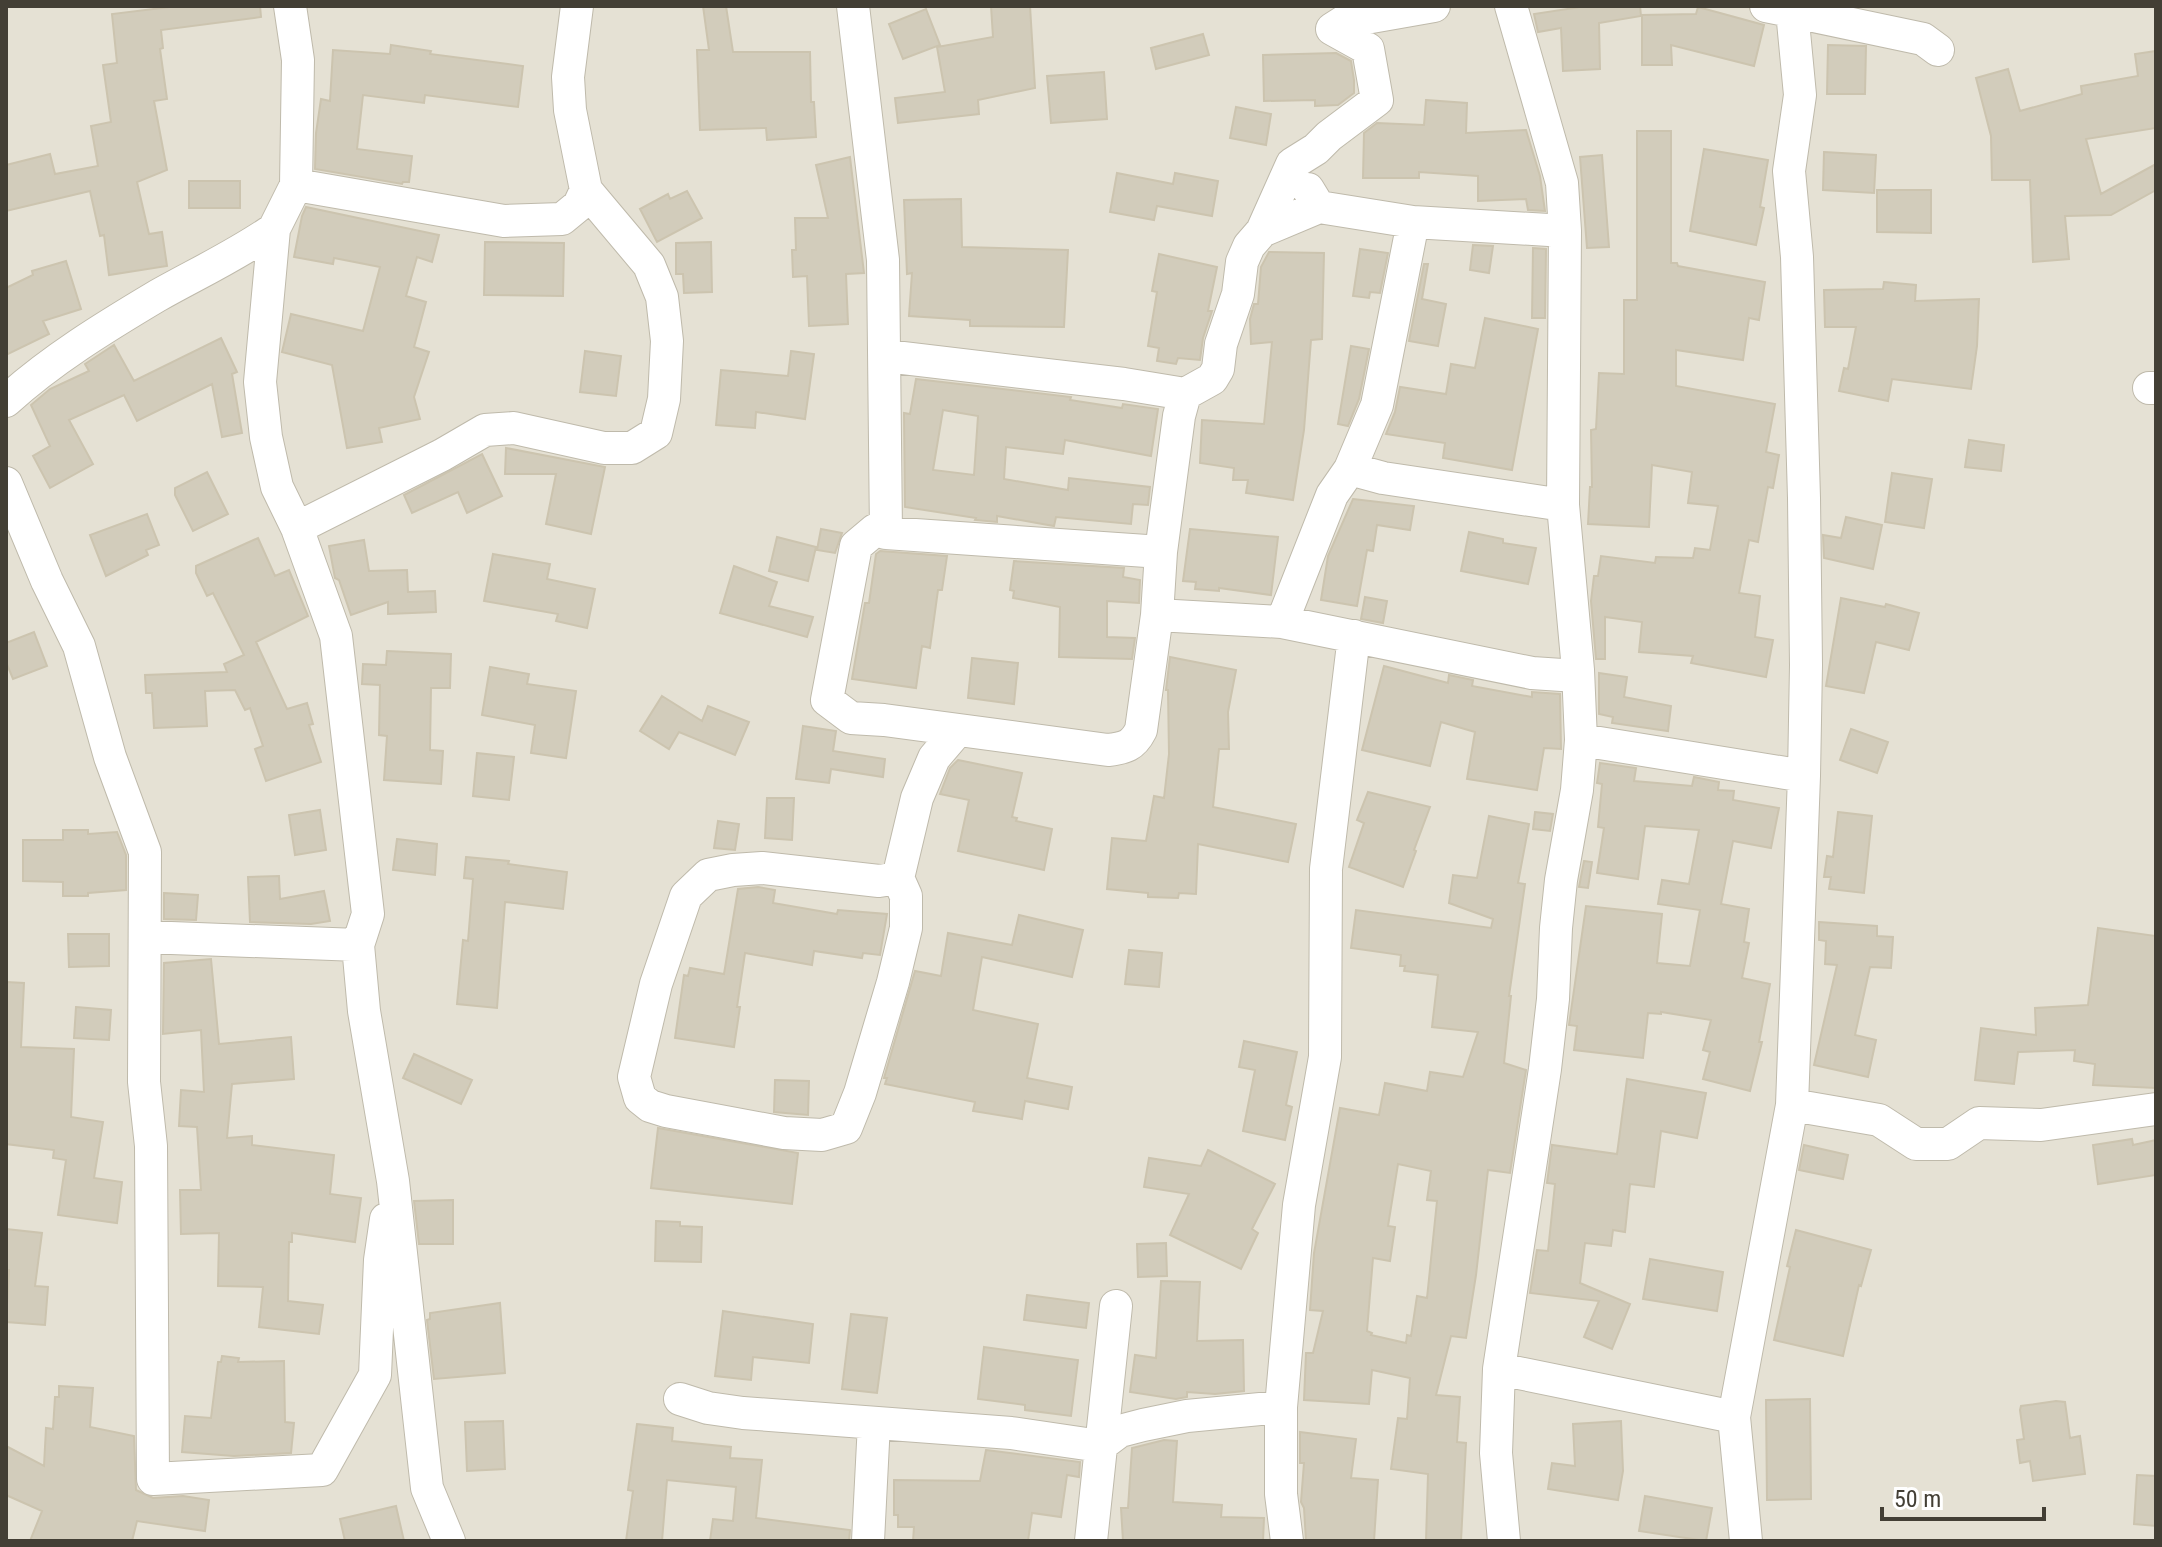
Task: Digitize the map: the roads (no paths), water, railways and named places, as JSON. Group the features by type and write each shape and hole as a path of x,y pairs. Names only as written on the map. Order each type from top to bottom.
{"street":[{"path":"290,6 298,60 296,185 274,229 260,382 266,437 277,487 297,528 336,636 368,914 358,945 364,1011 393,1181 427,1488 449,1541"},
{"path":"297,528 485,430 514,428 604,448 632,448 656,433 664,399 667,341 662,297 649,265 586,190 570,110 568,77 577,6"},
{"path":"853,6 883,260 886,533"},
{"path":"886,356 1185,394 1212,379 1218,369 1221,344 1238,294 1242,262 1249,246 1262,231 1292,164 1316,149 1377,100 1368,49 1332,29 1343,22 1434,6"},
{"path":"1504,1541 1496,1453 1499,1369 1545,1069 1559,904 1577,790 1581,740 1563,505 1565,231 1562,183 1511,6"},
{"path":"1746,1541 1734,1417 1792,1105 1804,776 1804,498 1797,257 1789,171 1800,95 1779,8 1923,39 1938,50"},
{"path":"1292,164 1319,207"},
{"path":"296,185 504,221 562,219 579,205 586,190"},
{"path":"1262,231 1319,207 1413,222 1565,231"},
{"path":"1282,622 1332,495 1350,469 1377,405 1413,222"},
{"path":"6,401 31,378 96,334 274,229"},
{"path":"1161,552 875,530 856,546 827,700 851,718 1108,750 1127,748 1136,741 1141,730 1157,615 1161,552 1179,416 1185,394"},
{"path":"1350,469 1383,478 1563,505"},
{"path":"6,483 47,581 79,646 110,757 145,852 144,1082 151,1146 153,1479 322,1470 375,1375 380,1260 393,1181"},
{"path":"1157,615 1282,622 1532,673 1562,675 1578,670"},
{"path":"1287,1541 1281,1494 1281,1407 1299,1205 1325,1057 1326,869 1354,636"},
{"path":"898,878 879,881 762,868 708,875 686,896 656,984 634,1077 640,1098 650,1106 666,1111 784,1133 822,1135 846,1128 860,1093 906,928 906,896 898,878 917,798 934,758 957,731"},
{"path":"1581,740 1804,776"},
{"path":"145,937 358,945"},
{"path":"1792,1105 1879,1120 1916,1144 1948,1144 1979,1123 2041,1125 2156,1109"},
{"path":"1091,1541 1116,1306"},
{"path":"1499,1369 1734,1417"},
{"path":"680,1399 708,1408 743,1413 1011,1433 1100,1446 1120,1431 1143,1425 1187,1416 1281,1407"},
{"path":"868,1541 874,1423"}]}
